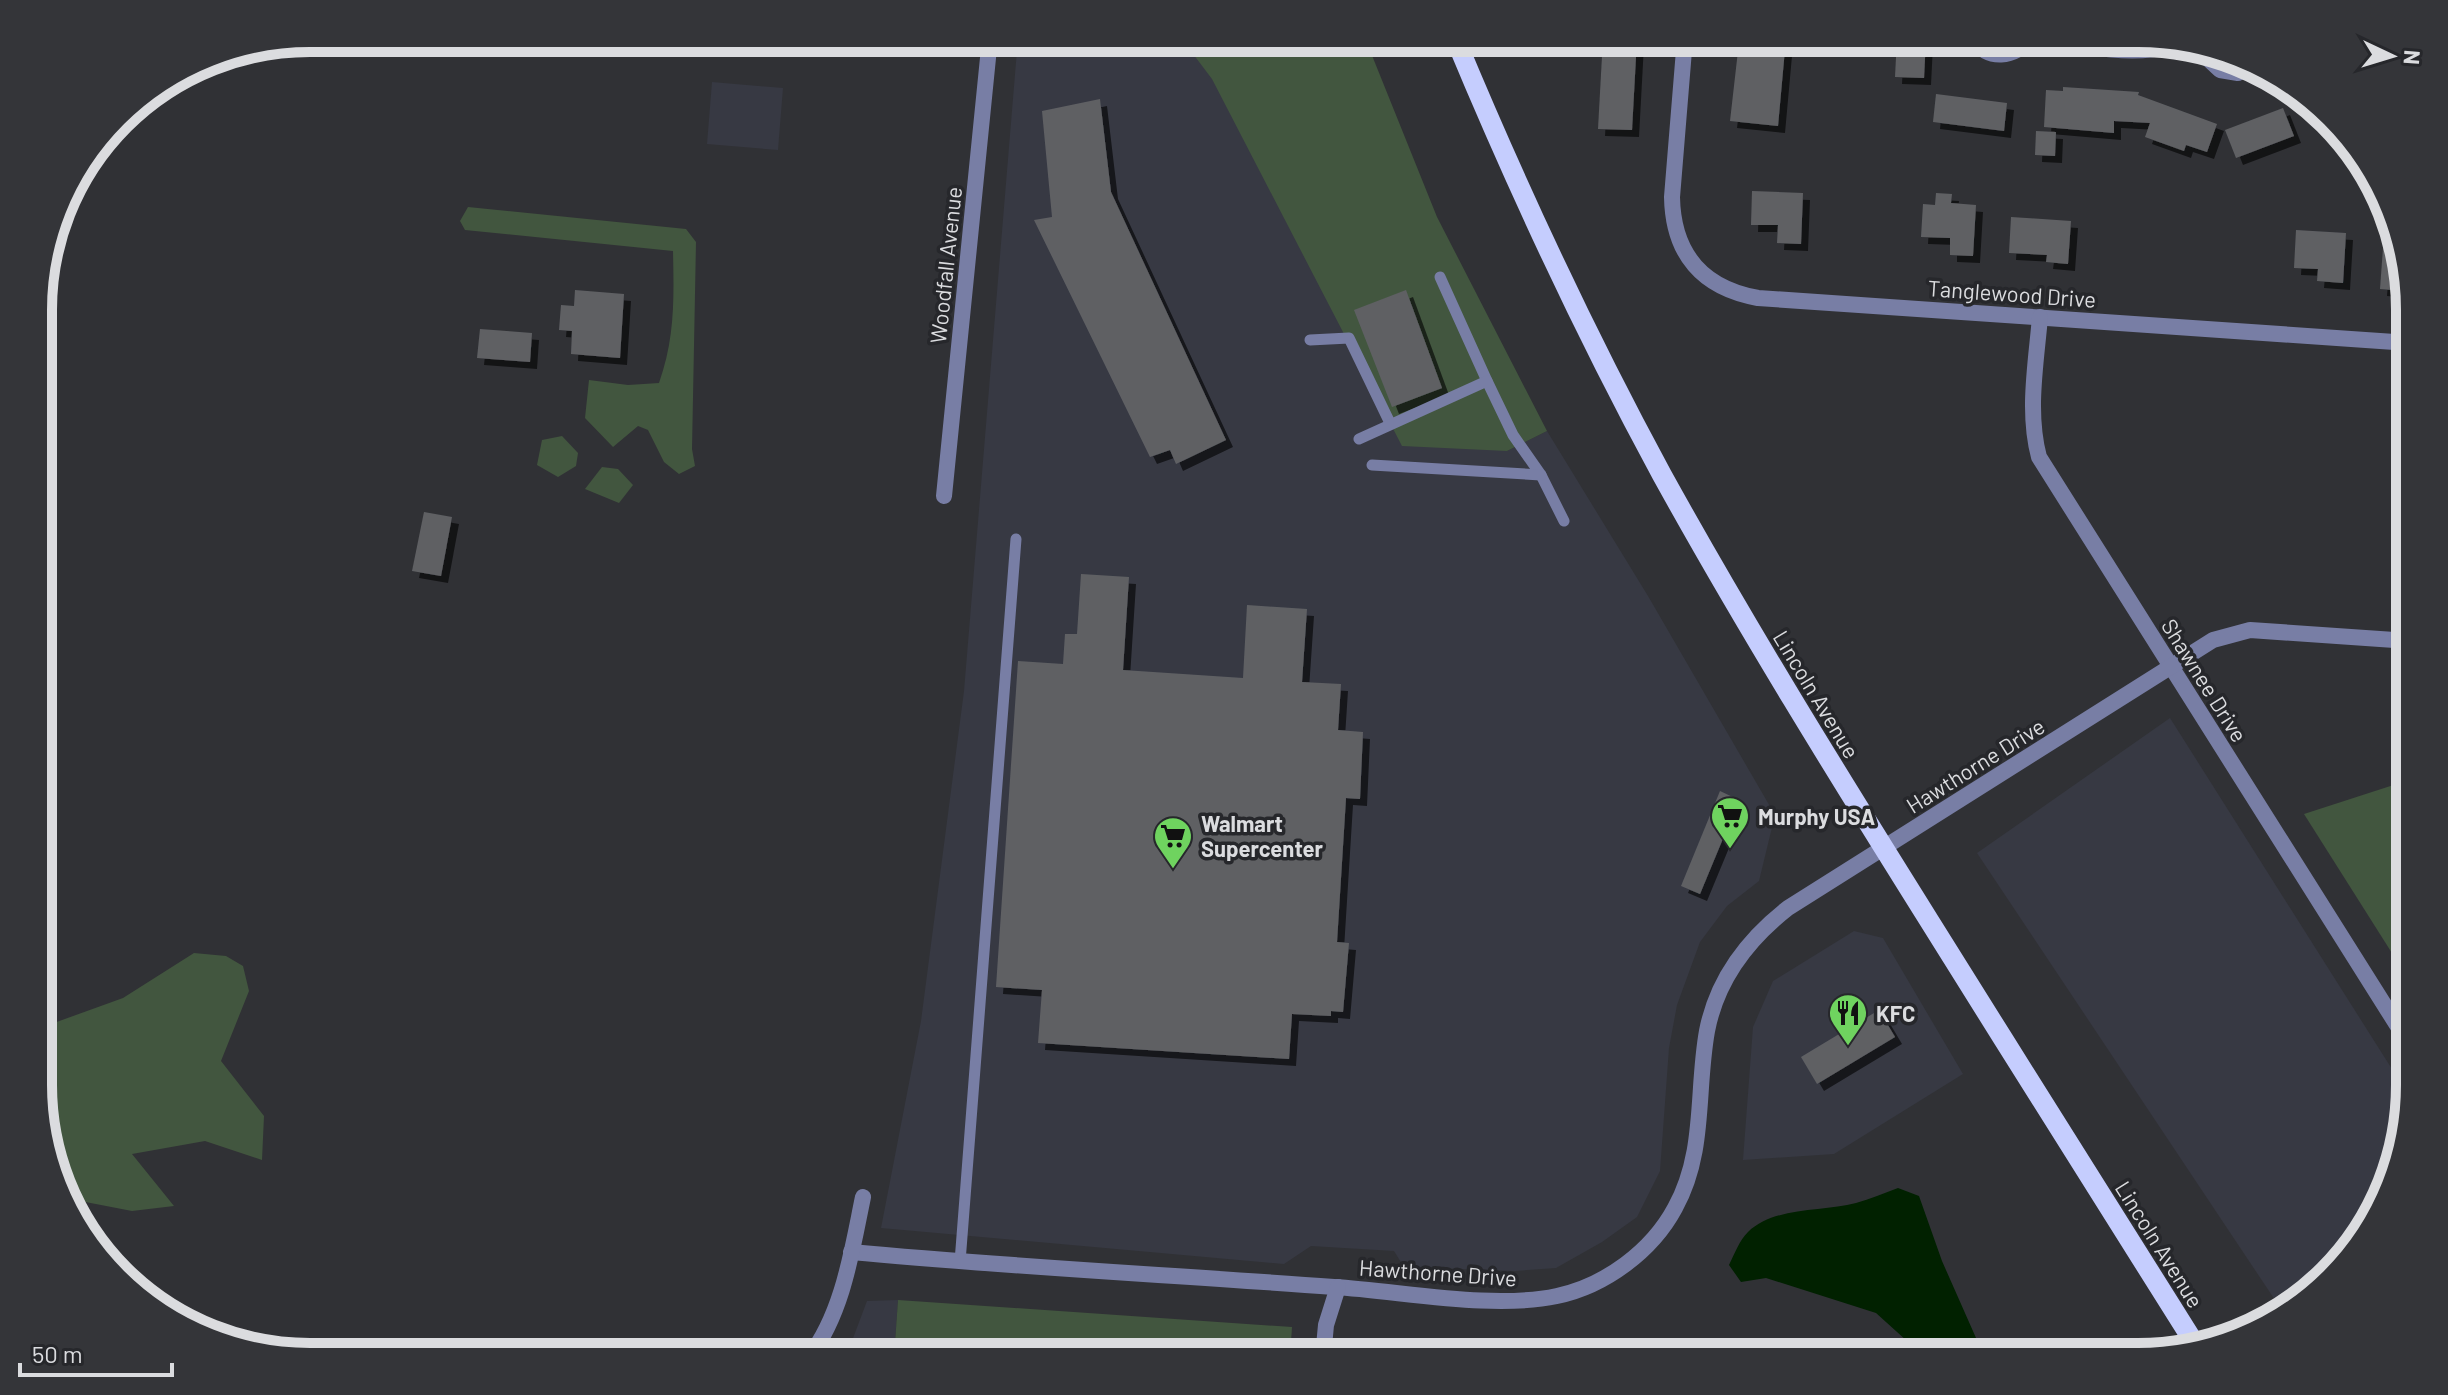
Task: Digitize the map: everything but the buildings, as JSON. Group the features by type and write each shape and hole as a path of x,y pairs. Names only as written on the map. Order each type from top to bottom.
{"main road":[{"name":"Lincoln Avenue","path":"1461,52 1588,332 1732,600 2191,1337"}],"street":[{"name":"Woodfall Avenue","path":"944,496 989,52"},
{"name":"Tanglewood Drive","path":"1684,52 1672,219 1678,240 1689,260 1711,281 1739,295 2395,342"},
{"path":"1987,52 2005,56 2012,52"},
{"path":"2213,64 2220,70 2238,73"},
{"name":"Shawnee Drive","path":"2040,317 2032,412 2039,457 2395,1022"},
{"name":"Hawthorne Drive","path":"851,1252 1501,1301 1531,1301 1561,1296 1590,1285 1635,1256 1674,1211 1688,1181 1699,1130 1707,1031 1714,1003 1726,976 1743,950 1765,926 1788,908 2213,640 2250,630 2395,640"},
{"path":"820,1343 851,1252 863,1197"},
{"path":"1324,1342 1326,1325 1338,1287"}],"lane":[{"path":"1440,277 1513,435 1541,475 1564,521"},
{"path":"1310,340 1349,338 1390,423"},
{"path":"1359,439 1487,381"},
{"path":"1372,465 1541,475"},
{"path":"960,1262 1016,539"}],"shaded area":[{"path":"1017,52 1192,52 1507,451 1547,431 1648,596 1775,815 1759,881 1727,906 1700,942 1677,1005 1669,1048 1660,1171 1637,1217 1602,1242 1556,1268 1515,1271 1404,1267 1394,1251 1311,1246 1284,1264 881,1228 921,1021 964,691"},
{"path":"1192,52 1371,52 1437,217 1547,431 1507,451 1402,446 1212,79"},
{"path":"712,82 783,88 778,150 707,144"},
{"path":"468,207 686,229 696,242 692,449 695,466 679,474 664,462 648,430 638,426 613,447 585,418 589,380 628,385 659,383 671,334 673,251 465,230 460,221"},
{"path":"562,436 578,453 576,466 558,477 537,465 542,440"},
{"path":"602,467 618,469 633,485 619,503 585,489"},
{"path":"2170,718 2395,1074 2394,1119 2376,1184 2343,1242 2295,1290 2276,1302 1977,853"},
{"path":"2395,785 2395,958 2304,814"},
{"path":"1854,931 1883,938 1963,1074 1834,1154 1743,1160 1753,1027 1773,981"},
{"path":"194,953 226,956 243,966 249,991 221,1061 264,1116 262,1160 205,1141 132,1154 174,1206 132,1211 81,1201 61,1152 54,1119 52,1024 123,998"},
{"path":"1898,1188 1919,1196 1942,1261 1978,1342 1908,1342 1876,1313 1766,1278 1741,1282 1729,1265 1748,1232 1759,1224 1785,1214 1856,1203"},
{"path":"898,1300 895,1343 851,1343 867,1301"},
{"path":"898,1300 1292,1327 1291,1342 895,1343"}],"place":[{"name":"Murphy USA","path":"1730,850"},
{"name":"Walmart Supercenter","path":"1173,870"},
{"name":"KFC","path":"1848,1047"}]}
